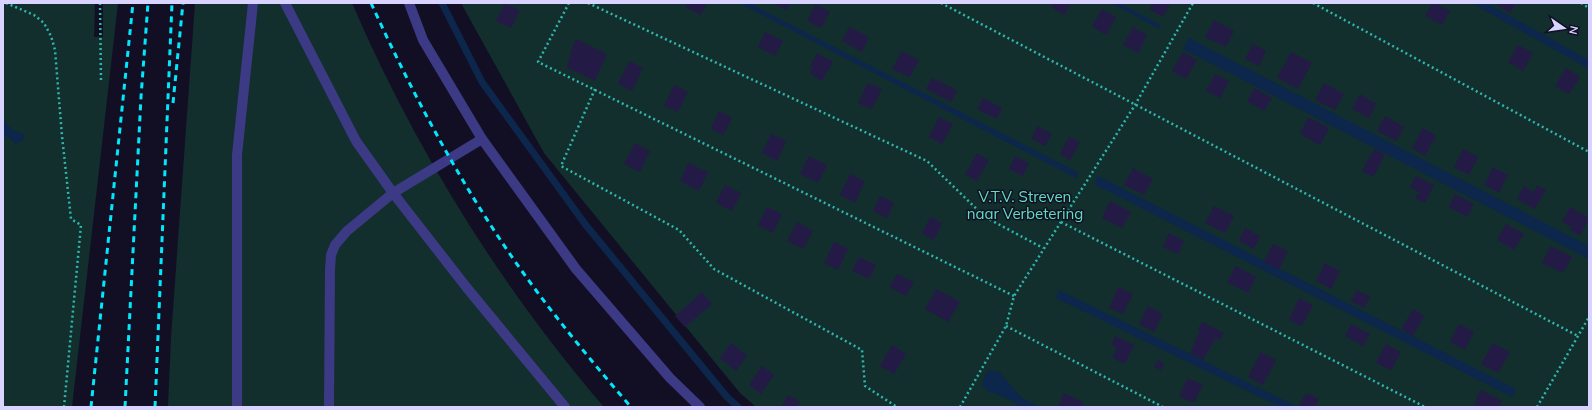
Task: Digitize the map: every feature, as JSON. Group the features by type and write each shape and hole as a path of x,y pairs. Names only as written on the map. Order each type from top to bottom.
{"lane":[{"path":"237,407 237,155 253,3"},
{"path":"285,3 356,141 393,193 467,288 565,407"},
{"path":"409,3 423,40 482,139 576,269 670,378 700,407"},
{"path":"329,407 330,270 331,255 334,245 347,230 393,193 482,139"}],"path":[{"path":"6,3 34,15 44,23 51,36 55,50 71,219 81,225 64,407"},
{"path":"100,3 101,82"},
{"path":"563,3 568,5 538,62 1014,296"},
{"path":"588,3 928,161 985,217 1043,248"},
{"path":"941,3 1578,336"},
{"path":"960,407 1006,326 1014,296 1135,105 1193,3"},
{"path":"1313,3 1589,152"},
{"path":"1581,3 1589,8"},
{"path":"595,89 561,166 679,230 714,269 862,350 865,386 897,407"},
{"path":"1061,222 1425,407"},
{"path":"1537,407 1589,317"},
{"path":"1006,326 1163,407"}],"green space":[{"path":"3,3 95,3 94,37 103,37 103,3 118,3 72,407 3,407"},
{"path":"195,3 352,3 403,111 463,214 495,264 530,313 566,361 604,407 168,407 171,338"},
{"name":"V.T.V. Streven naar Verbetering","path":"461,3 1589,3 1589,407 756,407 740,393 544,153"}],"water":[{"path":"739,3 749,3 1079,173 1076,178"},
{"path":"1111,3 1119,3 1161,25 1159,29"},
{"path":"1471,3 1487,3 1589,60 1589,69"},
{"path":"1189,38 1589,246 1589,259 1183,49"},
{"path":"3,120 12,129 24,134 24,139 16,144 8,137 3,136"},
{"path":"1098,176 1516,389 1512,397 1094,184"},
{"path":"1059,290 1298,407 1280,407 1056,298"},
{"path":"989,370 999,372 1021,397 1039,407 1021,407 1010,400 988,391 982,385 985,375"}],"building":[{"path":"505,3 520,10 511,28 496,21"},
{"path":"687,3 707,3 701,15 685,7"},
{"path":"772,3 790,3 787,10"},
{"path":"1054,3 1071,3 1064,15 1051,7"},
{"path":"1153,3 1171,3 1163,17 1149,9"},
{"path":"1432,3 1435,3 1450,11 1442,25 1425,16"},
{"path":"1498,3 1516,3 1510,13 1497,5"},
{"path":"816,4 830,12 821,28 807,21"},
{"path":"1102,9 1116,17 1106,35 1092,26"},
{"path":"1214,20 1234,31 1226,47 1205,37"},
{"path":"849,27 869,37 862,52 842,41"},
{"path":"1133,27 1147,35 1138,53 1123,45"},
{"path":"765,32 783,41 775,56 758,47"},
{"path":"576,39 607,54 595,81 567,68"},
{"path":"1253,44 1266,51 1259,66 1245,59"},
{"path":"1518,45 1533,53 1523,71 1508,62"},
{"path":"902,51 919,60 910,77 892,69"},
{"path":"1183,52 1197,60 1186,79 1172,71"},
{"path":"1291,52 1312,63 1298,89 1277,78"},
{"path":"817,53 833,62 822,81 810,74 813,68 810,66"},
{"path":"629,61 643,68 632,91 618,84"},
{"path":"1566,68 1580,77 1569,94 1555,86"},
{"path":"1215,74 1229,81 1220,98 1206,91"},
{"path":"932,78 957,90 951,102 926,89"},
{"path":"868,83 882,89 872,109 858,103"},
{"path":"1324,83 1344,94 1335,110 1315,100"},
{"path":"674,85 688,92 678,112 664,106"},
{"path":"1254,88 1272,98 1264,111 1247,101"},
{"path":"1360,94 1376,104 1369,118 1352,109"},
{"path":"983,98 1002,108 997,119 977,109"},
{"path":"719,111 732,118 723,135 711,129"},
{"path":"1385,116 1404,127 1396,141 1377,131"},
{"path":"939,117 953,124 942,144 929,137"},
{"path":"1308,117 1329,128 1320,145 1300,134"},
{"path":"1038,126 1052,134 1045,146 1031,138"},
{"path":"1423,128 1436,136 1425,156 1412,148"},
{"path":"771,134 786,141 777,161 762,153"},
{"path":"1069,137 1080,142 1070,160 1060,154"},
{"path":"635,143 650,151 640,172 624,164"},
{"path":"1374,149 1385,155 1373,177 1362,171"},
{"path":"1463,149 1478,157 1469,175 1454,167"},
{"path":"977,153 989,160 977,181 965,174"},
{"path":"809,156 827,165 818,183 800,174"},
{"path":"1015,156 1029,163 1023,176 1009,169"},
{"path":"688,163 708,172 699,191 680,181"},
{"path":"1493,167 1508,175 1499,193 1484,185"},
{"path":"1133,168 1153,179 1144,195 1124,185"},
{"path":"850,174 865,181 855,203 840,195"},
{"path":"1416,176 1434,185 1425,203 1415,198 1419,192 1410,187"},
{"path":"725,185 741,193 732,211 716,203"},
{"path":"1537,185 1546,190 1535,209 1517,199 1524,186 1534,192"},
{"path":"1455,194 1474,204 1467,217 1449,207"},
{"path":"880,196 894,203 887,218 873,211"},
{"path":"1110,201 1131,212 1122,228 1102,218"},
{"path":"1214,206 1234,216 1225,233 1205,223"},
{"path":"767,207 782,214 773,233 758,225"},
{"path":"1570,207 1589,218 1580,236 1570,230 1572,227 1562,222"},
{"path":"930,217 942,223 934,240 922,234"},
{"path":"797,222 813,231 803,249 787,241"},
{"path":"1506,224 1524,234 1514,250 1497,240"},
{"path":"1245,228 1260,236 1254,249 1239,241"},
{"path":"1169,233 1184,241 1178,254 1163,247"},
{"path":"834,242 848,249 838,270 824,263"},
{"path":"1273,244 1288,251 1279,269 1264,262"},
{"path":"1551,246 1572,257 1563,273 1542,263"},
{"path":"859,257 876,265 869,279 852,271"},
{"path":"1325,263 1340,271 1331,289 1316,281"},
{"path":"1236,266 1256,277 1248,293 1227,282"},
{"path":"897,274 914,282 906,296 890,287"},
{"path":"1118,287 1133,294 1123,314 1109,308"},
{"path":"936,289 960,302 948,322 925,309"},
{"path":"1357,290 1370,297 1364,308 1351,301"},
{"path":"702,292 712,304 685,327 675,316"},
{"path":"1299,298 1313,305 1302,326 1289,320"},
{"path":"1148,306 1163,314 1154,332 1139,324"},
{"path":"1413,309 1424,316 1413,336 1401,329"},
{"path":"1202,322 1224,333 1220,340 1216,338 1203,360 1190,353 1200,330 1198,329"},
{"path":"1351,324 1370,334 1363,346 1345,336"},
{"path":"1459,324 1474,332 1465,350 1450,342"},
{"path":"1115,336 1134,345 1125,364 1112,358 1117,348 1111,345"},
{"path":"731,343 747,356 736,371 720,358"},
{"path":"1493,343 1510,352 1498,373 1481,364"},
{"path":"1386,344 1401,352 1391,370 1376,363"},
{"path":"892,345 906,354 894,374 880,366"},
{"path":"1261,352 1276,360 1263,385 1248,377"},
{"path":"1158,360 1164,363 1161,370 1154,367"},
{"path":"762,366 774,375 761,394 749,385"},
{"path":"1188,378 1203,385 1194,403 1179,396"},
{"path":"1481,390 1502,401 1499,407 1480,407 1474,404"},
{"path":"1064,393 1083,402 1081,407 1058,407"},
{"path":"1306,393 1319,399 1315,407 1304,407 1299,405"},
{"path":"788,395 800,402 797,407 781,407"}],"waterway":[{"path":"442,3 482,82 585,224 727,397 738,407"}],"railway":[{"path":"91,407 133,3"},
{"path":"125,407 141,97 148,3"},
{"path":"155,407 172,3"},
{"path":"173,103 183,3"},
{"path":"371,3 421,105 477,204 532,285 588,356 631,407"}]}
